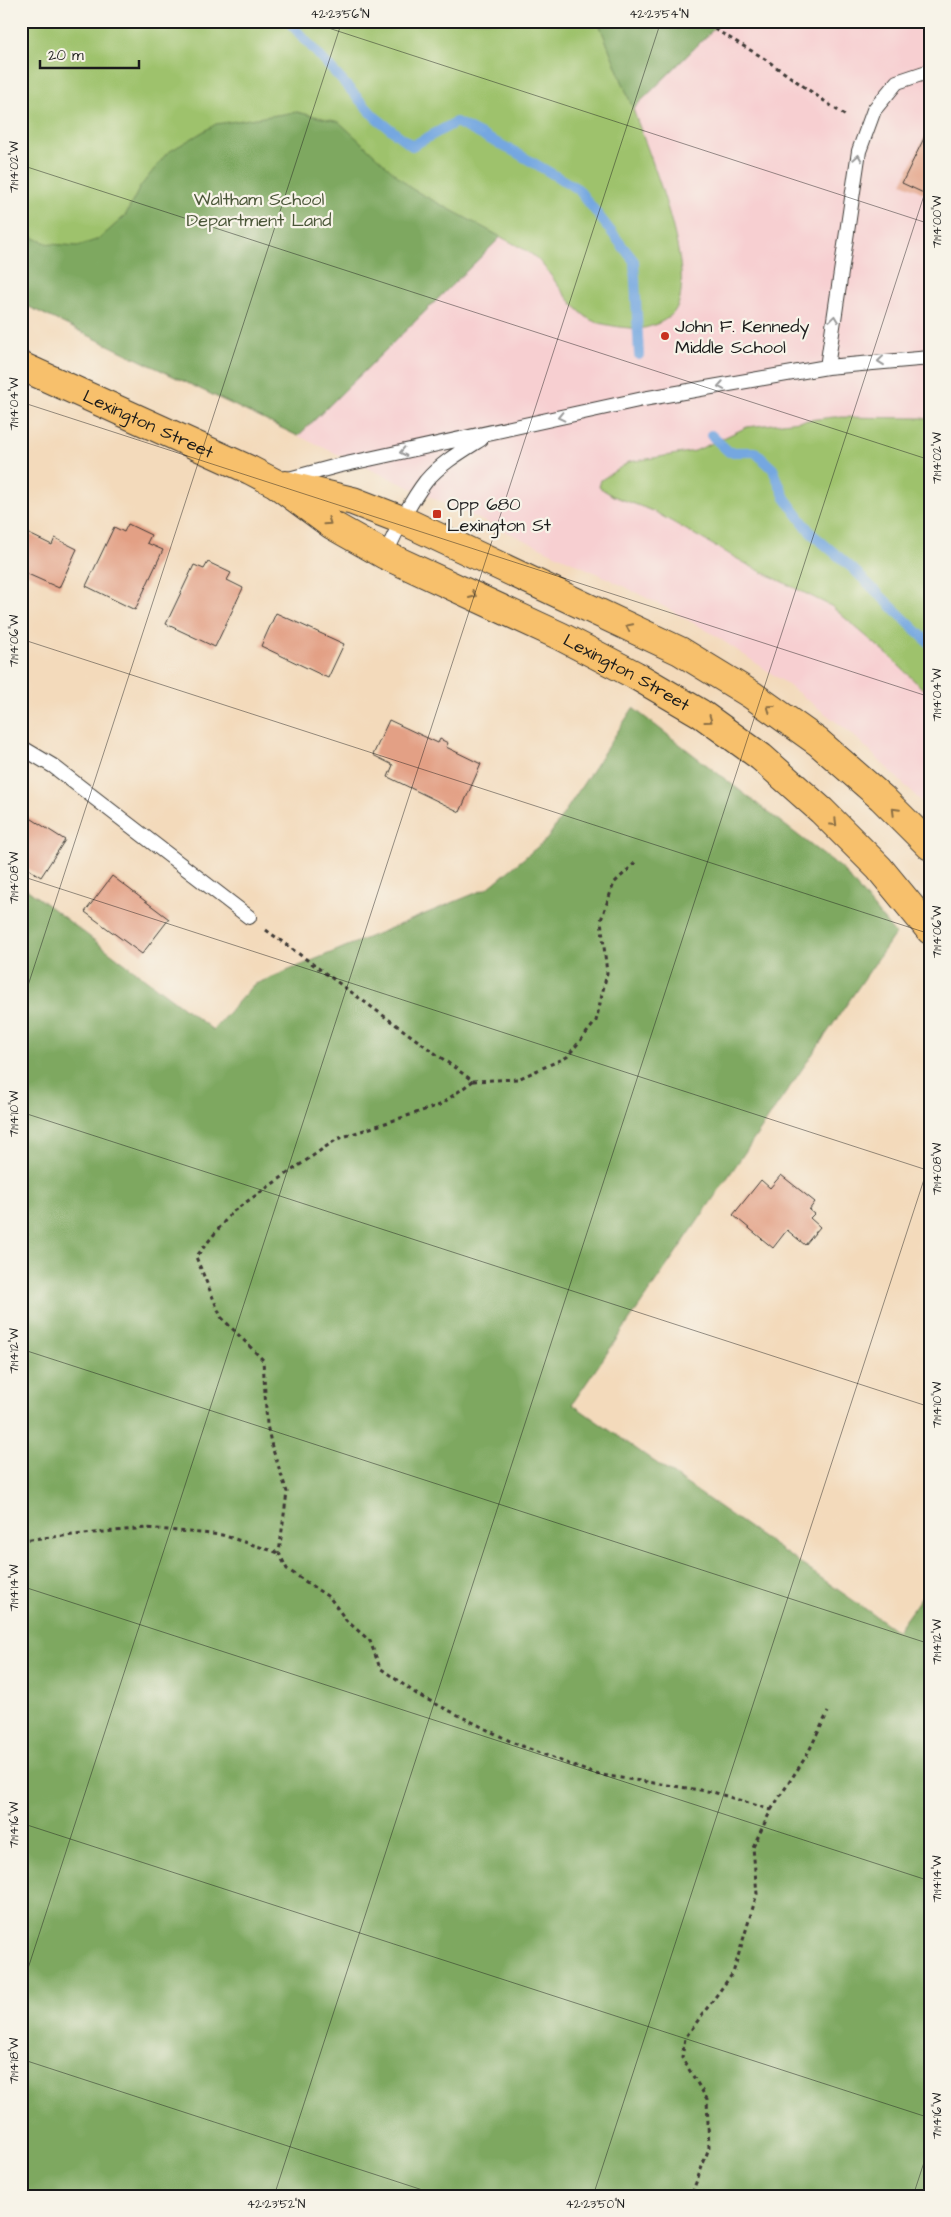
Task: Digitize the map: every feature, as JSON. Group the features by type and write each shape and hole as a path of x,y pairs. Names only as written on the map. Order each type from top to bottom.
{"main road":[{"name":"Lexington Street","path":"21,366 275,482 353,501 402,520 680,652 752,695 818,742 882,798 930,846"},
{"name":"Lexington Street","path":"275,482 332,525 385,555 560,636 635,675 700,713 761,757 822,811 879,868 930,930"}],"lane":[{"path":"827,367 859,151 874,110 898,82 930,71"},
{"path":"275,482 337,466 643,399 827,367 930,358"},
{"path":"385,555 402,520 426,480 453,456 490,433"},
{"path":"21,747 53,766 249,917"}],"path":[{"path":"701,21 762,57 866,131"},
{"path":"636,862 614,883 602,920 607,973 596,1021 567,1057 518,1079 473,1081 440,1105 336,1139 232,1212 196,1257 221,1317 262,1360 267,1425 272,1447 287,1492 279,1553 287,1569 330,1598 346,1620 370,1641 380,1668 418,1695 514,1743 595,1774 712,1792 771,1810"},
{"path":"249,917 473,1081"},
{"path":"21,1540 146,1528 222,1535 279,1553"},
{"path":"691,2196 709,2148 707,2099 682,2058 685,2038 733,1973 757,1894 753,1847 771,1810 807,1755 828,1712"}],"shaded area":[{"name":"John F. Kennedy Middle School","path":"722,21 930,21 930,810 852,734 784,682 713,634 609,579 298,436"}],"green space":[{"name":"Waltham School Department Land","path":"21,21 722,21 633,109 669,212 677,243 681,271 681,295 674,312 662,321 643,328 618,327 589,319 575,306 536,258 501,237 298,436 21,303"},
{"path":"598,21 722,21 633,109"},
{"path":"297,112 339,122 412,189 501,237 298,436 21,303 21,233 49,244 78,246 99,239 125,216 140,187 167,153 216,124"},
{"path":"834,417 922,418 930,420 930,696 888,655 831,606 750,566 653,511 613,496 599,487 601,480 629,462 695,451 747,427"},
{"path":"633,708 843,870 895,934 572,1404 897,1631 930,1585 930,2196 21,2196 21,885 213,1030 253,985 488,888 547,839"}],"building":[{"path":"930,126 930,196 902,183"},
{"path":"128,524 151,535 147,543 163,550 135,610 86,586 114,527 124,532"},
{"path":"23,531 52,545 55,538 77,549 59,588 21,571"},
{"path":"208,562 231,573 227,580 243,588 215,647 166,624 194,565 204,569"},
{"path":"276,613 344,644 328,678 261,646"},
{"path":"389,720 438,743 440,739 448,743 446,747 481,764 460,812 388,777 393,765 373,755"},
{"path":"21,812 65,840 41,877 21,864"},
{"path":"112,876 169,919 142,954 85,912"},
{"path":"781,1175 815,1202 809,1210 814,1214 810,1218 820,1227 805,1245 787,1230 773,1248 733,1215 761,1180 770,1188"}],"waterway":[{"path":"288,21 375,117 412,146 456,122 515,152 578,189 634,261 639,355"},
{"path":"711,435 729,452 755,452 773,469 785,498 811,533 852,568 930,644"}],"place":[{"name":"John F. Kennedy Middle School","path":"665,336"},
{"name":"Opp 680 Lexington St","path":"437,514"}]}
